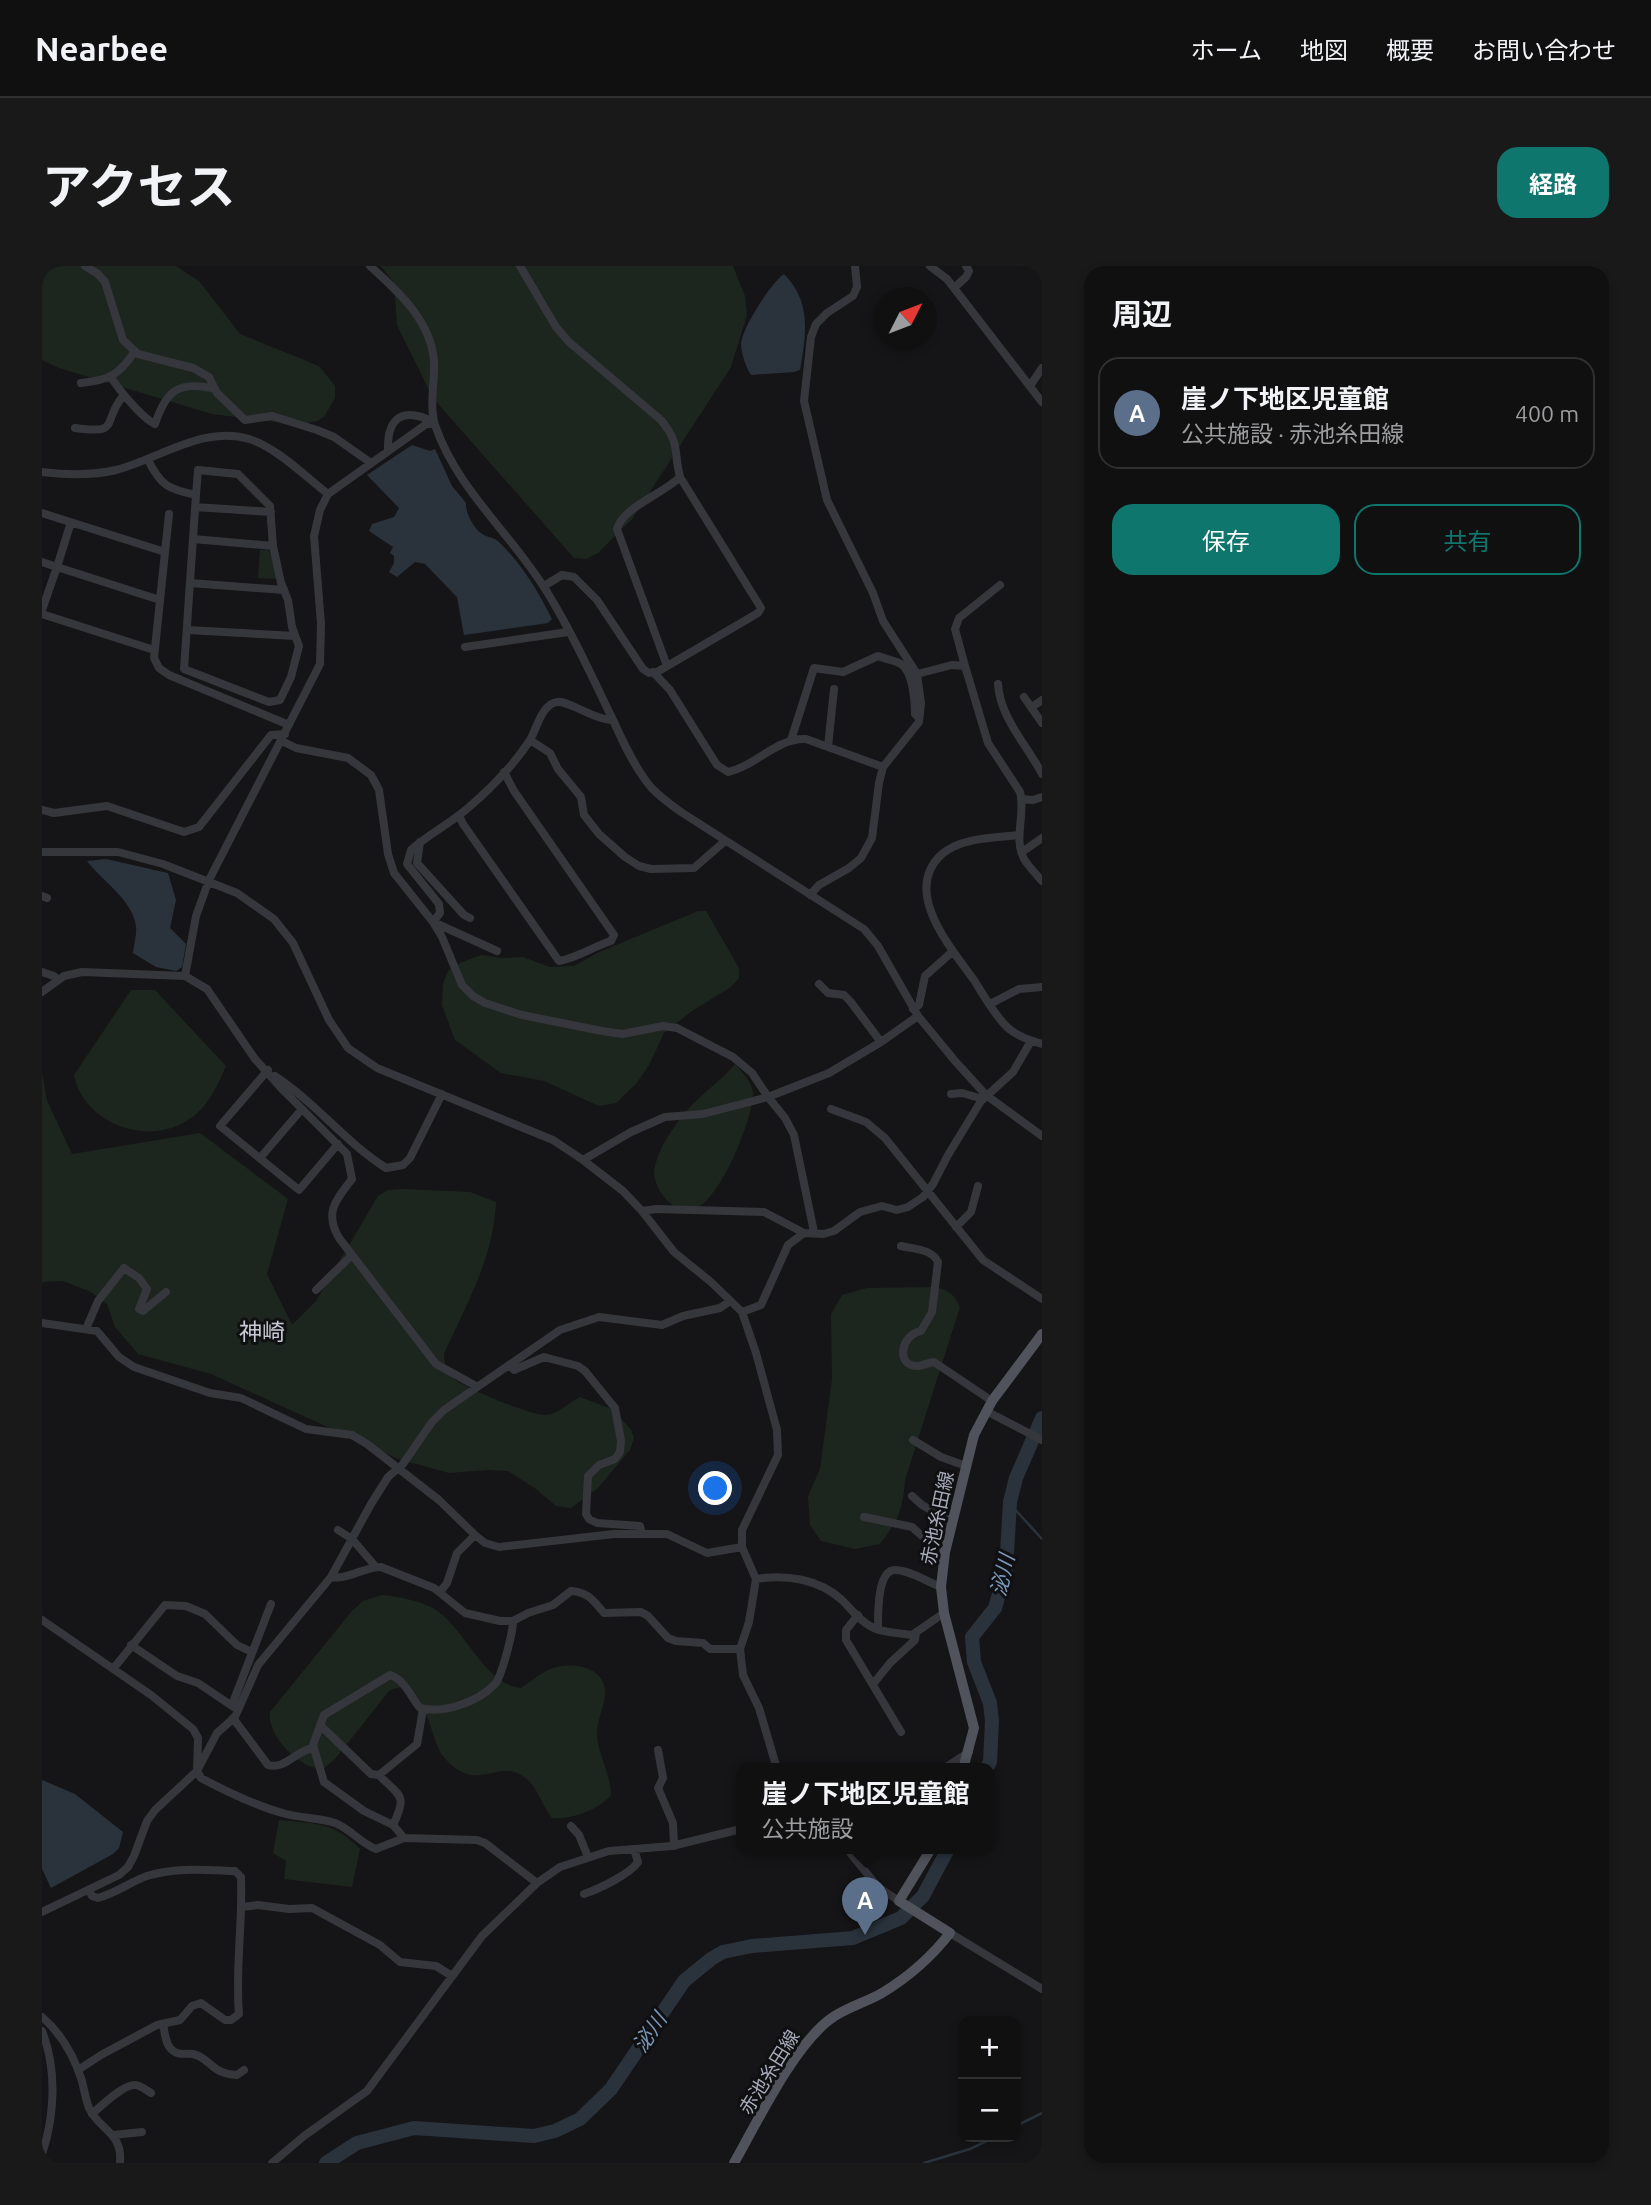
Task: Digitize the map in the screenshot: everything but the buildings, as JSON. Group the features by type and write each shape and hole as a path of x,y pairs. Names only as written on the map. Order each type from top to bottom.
{"main road":[{"name":"赤池糸田線","path":"965,1763 974,1728 944,1613 941,1587 945,1552 974,1435 992,1401 1042,1334"},
{"path":"928,1854 901,1902 950,1933"},
{"name":"赤池糸田線","path":"734,2163 809,2038 831,2018 882,1993 906,1976 950,1933"}],"street":[{"path":"85,266 105,282 123,340 135,351 165,362 193,368 209,377 215,389 245,420 272,416 317,430 334,437 371,463"},
{"path":"370,266 406,300 426,332 434,358 434,422 458,473 473,497 531,566 544,586 646,781 658,795 725,841 864,929 878,946 915,1013 984,1097 1042,1136"},
{"path":"520,266 556,327 569,342 661,419 672,433 676,443 676,463 680,477 761,608 758,613 653,673"},
{"path":"810,895 819,885 849,869 861,858 872,838 883,766 907,739 919,718 921,703 917,674 883,621 873,593 827,500 804,401 810,337 816,324 827,313 853,296 857,287 855,266"},
{"path":"930,266 947,279 1042,401"},
{"path":"954,288 969,271 965,266"},
{"path":"81,383 119,373 135,351"},
{"path":"1030,386 1042,368"},
{"path":"111,377 144,418 155,424 162,405 170,394 178,389 187,385 215,389"},
{"path":"75,428 98,431 106,429 112,422 117,404 124,396"},
{"path":"388,450 391,426 402,415 410,414 434,422"},
{"path":"185,976 196,916 209,880 320,664 321,624 314,536 320,510 328,494 388,450 425,425 434,422"},
{"path":"42,472 81,476 116,470 148,460 176,447 211,437 232,436 251,439 328,494"},
{"path":"148,460 164,486 196,495"},
{"path":"198,470 238,474 270,506 273,546 299,646 291,677 280,700 269,702 184,669 195,507 198,470"},
{"path":"667,666 617,528 623,515 669,488 680,477"},
{"path":"195,507 271,512"},
{"path":"42,513 165,552"},
{"path":"169,514 153,659 159,668 169,675 217,695 285,733 296,748 348,758 371,775 379,790 388,854 394,873 433,922 462,985 485,1003 522,1015 623,1034 653,1027 677,1028 733,1057 752,1073 794,1135 809,1232"},
{"path":"71,522 42,612 154,650"},
{"path":"193,538 273,546"},
{"path":"42,562 160,600"},
{"path":"544,586 562,575 574,577 602,607 643,669 653,673 670,691 716,765 728,772 742,769 791,740 806,739 883,766"},
{"path":"190,583 284,590"},
{"path":"1000,584 959,618 955,629 988,743 1020,792 1022,799 1019,835 1024,858 1042,881"},
{"path":"187,630 296,636"},
{"path":"464,647 568,632"},
{"path":"791,740 814,668 843,672 878,656 901,664 908,672 915,714 919,718"},
{"path":"917,674 952,665 965,666"},
{"path":"217,695 221,683"},
{"path":"998,684 999,697 1007,715 1041,771"},
{"path":"828,747 834,689"},
{"path":"1024,696 1042,723"},
{"path":"1031,707 1042,700"},
{"path":"433,922 440,913 439,904 407,864 411,850 459,815 504,772 530,740 547,706 564,702 580,712 612,720"},
{"path":"42,810 54,813 107,806 184,832 199,827 271,734 285,733"},
{"path":"530,740 550,753 558,769 581,797 584,815 599,834 625,858 639,866 651,869 694,868 725,841"},
{"path":"459,815 559,961 580,957 594,946 611,941 614,935 514,791 504,772"},
{"path":"1022,799 1042,797"},
{"path":"1019,835 966,842 952,847 936,860 928,875 926,888 934,921 952,952 1008,1028 1042,1044"},
{"path":"1022,852 1042,838"},
{"path":"420,842 417,863 464,915 470,918"},
{"path":"42,852 118,852 163,864 237,893 274,919 293,943 329,1020 348,1048 377,1068 553,1140 583,1160 623,1191 674,1252 742,1312 777,1430 778,1455 742,1530 742,1546 756,1579 749,1622 740,1649 743,1675 759,1708 775,1763"},
{"path":"433,922 497,951"},
{"path":"583,1160 631,1132 665,1117 703,1114 768,1097 829,1073 881,1042 915,1013 925,976 952,952"},
{"path":"42,972 58,980"},
{"path":"42,992 64,976 82,972 185,976 207,989 255,1059 347,1154 352,1179 334,1203 334,1228 352,1255 436,1364 476,1386"},
{"path":"819,984 828,993 844,995 881,1042"},
{"path":"990,1003 1019,989 1042,987"},
{"path":"642,1211 656,1209 764,1212 809,1232 823,1234 834,1231 860,1213 882,1206 897,1210 908,1207 928,1192 984,1097 1013,1072 1031,1041"},
{"path":"268,1071 289,1085 348,1139 386,1168 403,1165 410,1158 442,1094"},
{"path":"268,1071 220,1125 299,1190 338,1144"},
{"path":"951,1094 984,1097"},
{"path":"260,1158 302,1109"},
{"path":"831,1109 866,1122 875,1130 906,1163 983,1260 1042,1299"},
{"path":"956,1227 971,1212 978,1186"},
{"path":"742,1312 761,1305 788,1245 809,1232"},
{"path":"901,1246 929,1252 938,1262 932,1312 921,1332 912,1333 906,1340 902,1351 904,1358 917,1366 934,1362 992,1401"},
{"path":"316,1290 352,1255"},
{"path":"86,1329 98,1301 124,1268 139,1278 147,1289 139,1309 143,1311 166,1292"},
{"path":"235,1707 258,1665 331,1577 371,1504 438,1416 476,1386 560,1330 598,1317 662,1325 683,1316 720,1308 730,1301"},
{"path":"42,1323 97,1331 119,1357 134,1367 210,1393 241,1398 306,1429 352,1435 439,1500 485,1543 499,1547 584,1536 667,1534 707,1553 742,1546"},
{"path":"509,1365 514,1370 544,1357 578,1366 615,1408 621,1441 620,1451 615,1459 598,1465 588,1476 586,1514 597,1523 640,1526 642,1534"},
{"path":"986,1411 1042,1440"},
{"path":"913,1440 941,1457 966,1466"},
{"path":"912,1496 952,1522"},
{"path":"864,1517 912,1527 945,1552"},
{"path":"338,1530 352,1539 376,1567"},
{"path":"440,1592 447,1583 457,1553 475,1535"},
{"path":"331,1577 340,1579 381,1567 440,1592 466,1613 500,1621 513,1621 553,1605 571,1591 583,1592 590,1595 604,1613 640,1612 648,1616 668,1638 676,1641 703,1643 710,1649 740,1649"},
{"path":"878,1629 882,1579 888,1573 897,1570 941,1587"},
{"path":"756,1579 790,1578 813,1582 831,1590 869,1626 878,1629 912,1635 944,1613"},
{"path":"42,1912 120,1875 128,1867 147,1821 155,1810 197,1771 217,1733 233,1718 252,1652 271,1604"},
{"path":"113,1669 165,1605 186,1606 205,1614 237,1646 252,1652"},
{"path":"858,1615 846,1630 846,1640 901,1732"},
{"path":"42,1620 152,1695 193,1729 198,1738 197,1771 201,1778 250,1803 288,1815 333,1822 376,1849 404,1838 477,1840 485,1843 537,1883"},
{"path":"404,1838 393,1825 364,1811 324,1782 313,1748 324,1715 390,1675 401,1681 423,1709 450,1709 474,1698 497,1682 513,1621"},
{"path":"873,1684 890,1663 915,1640 916,1633"},
{"path":"131,1645 177,1676 198,1683 235,1707"},
{"path":"379,1775 417,1744 423,1709"},
{"path":"233,1718 268,1765 279,1766 301,1751 313,1748"},
{"path":"320,1725 371,1774 379,1775 400,1796 402,1806 393,1825"},
{"path":"657,1750 663,1778 658,1788 673,1823 674,1846"},
{"path":"952,1763 969,1752"},
{"path":"571,1826 579,1836 588,1857"},
{"path":"272,2163 304,2136 367,2091 482,1936 537,1883 560,1867 609,1851 674,1846 736,1830"},
{"path":"584,1894 605,1886 634,1868 638,1862 634,1849"},
{"path":"852,1854 878,1887 901,1902"},
{"path":"79,2070 101,2054 156,2025 180,2020 192,2006 201,2003 225,2020 231,2020 239,2014 241,1877 234,1871 181,1869 160,1872 144,1877 114,1894 98,1898 92,1896 89,1890"},
{"path":"242,1907 258,1905 289,1909 312,1908 380,1945 400,1962 436,1966 452,1976"},
{"path":"950,1933 1042,1989"},
{"path":"42,2017 68,2046 79,2070 89,2109 113,2135 121,2155 120,2163"},
{"path":"163,2024 166,2043 179,2055 193,2054 202,2058 217,2072 237,2075 244,2070"},
{"path":"42,2031 50,2051 52,2074 49,2125 42,2154"},
{"path":"93,2113 131,2085 138,2085 151,2092"},
{"path":"113,2135 142,2132"}],"shaded area":[{"path":"42,266 176,266 199,281 240,334 319,366 335,386 335,398 324,417 317,421 283,423 212,414 59,368 42,360"},
{"path":"381,266 733,266 745,296 747,315 731,367 633,518 598,553 586,559 574,558 433,398 397,325 394,283"},
{"path":"784,274 799,296 805,319 800,370 751,375 742,352 743,337 758,306"},
{"path":"412,445 430,451 435,449 452,486 466,503 474,526 481,533 499,542 522,569 552,619 548,623 464,635 457,597 425,564 415,562 397,577 389,572 394,563 394,556 390,553 393,547 369,531 372,524 394,517 399,508 367,475"},
{"path":"260,550 268,550 270,553 278,579 258,578"},
{"path":"106,859 168,873 176,900 170,928 186,944 182,967 176,971 156,967 133,953 136,929 129,907 87,861"},
{"path":"698,911 706,911 739,968 739,978 731,987 692,1011 664,1033 649,1065 636,1084 616,1103 599,1106 544,1081 501,1073 455,1040 442,1005 443,984 448,971 460,963 481,955 523,957 550,967 574,966 597,953"},
{"path":"131,990 155,990 226,1066 204,1106 190,1119 165,1130 132,1129 101,1116 89,1105 74,1075"},
{"path":"735,1064 747,1078 753,1091 741,1139 725,1174 707,1200 698,1207 682,1209 668,1202 659,1189 654,1173 656,1162 671,1132 687,1110"},
{"path":"42,1072 47,1101 72,1154 200,1133 288,1199 267,1274 292,1325 316,1301 378,1196 388,1190 403,1189 470,1192 496,1202 484,1261 470,1299 444,1354 447,1371 454,1379 471,1389 538,1414 555,1412 580,1397 614,1410 631,1430 634,1438 630,1450 598,1488 571,1508 556,1506 508,1471 449,1473 398,1459 211,1374 138,1354 115,1327 107,1304 91,1292 63,1281 42,1282"},
{"path":"934,1287 950,1293 960,1307 905,1480 898,1514 880,1544 855,1549 821,1541 810,1525 808,1496 820,1469 832,1379 831,1314 842,1295 867,1288"},
{"path":"382,1595 419,1602 439,1612 487,1668 509,1685 521,1688 544,1672 560,1666 585,1668 599,1676 605,1695 597,1727 598,1741 611,1795 584,1813 552,1818 535,1789 521,1775 503,1771 475,1775 454,1767 438,1747 418,1698 411,1690 401,1687 389,1691 335,1759 323,1769 304,1764 286,1750 273,1731 270,1712 352,1611 363,1601"},
{"path":"42,1780 75,1794 123,1832 119,1848 113,1854 51,1888 42,1869"},
{"path":"279,1820 332,1829 360,1849 352,1887 284,1879 286,1861 273,1853"}],"waterway":[{"name":"泌川","path":"989,1763 992,1721 990,1703 974,1662 972,1637 995,1608 1006,1570 1010,1502 1016,1478 1042,1418"},
{"path":"1011,1505 1042,1539"},
{"name":"泌川","path":"326,2163 357,2143 414,2128 534,2136 555,2131 580,2119 611,2089 684,1981 711,1959 723,1952 752,1946 853,1938 901,1918 923,1896 945,1854"},
{"path":"1021,2124 1042,2113"},
{"path":"924,2163 985,2142"}],"place":[{"name":"崖ノ下地区児童館","path":"865,1935"}],"district":[{"name":"神崎","path":"262,1331"}]}
